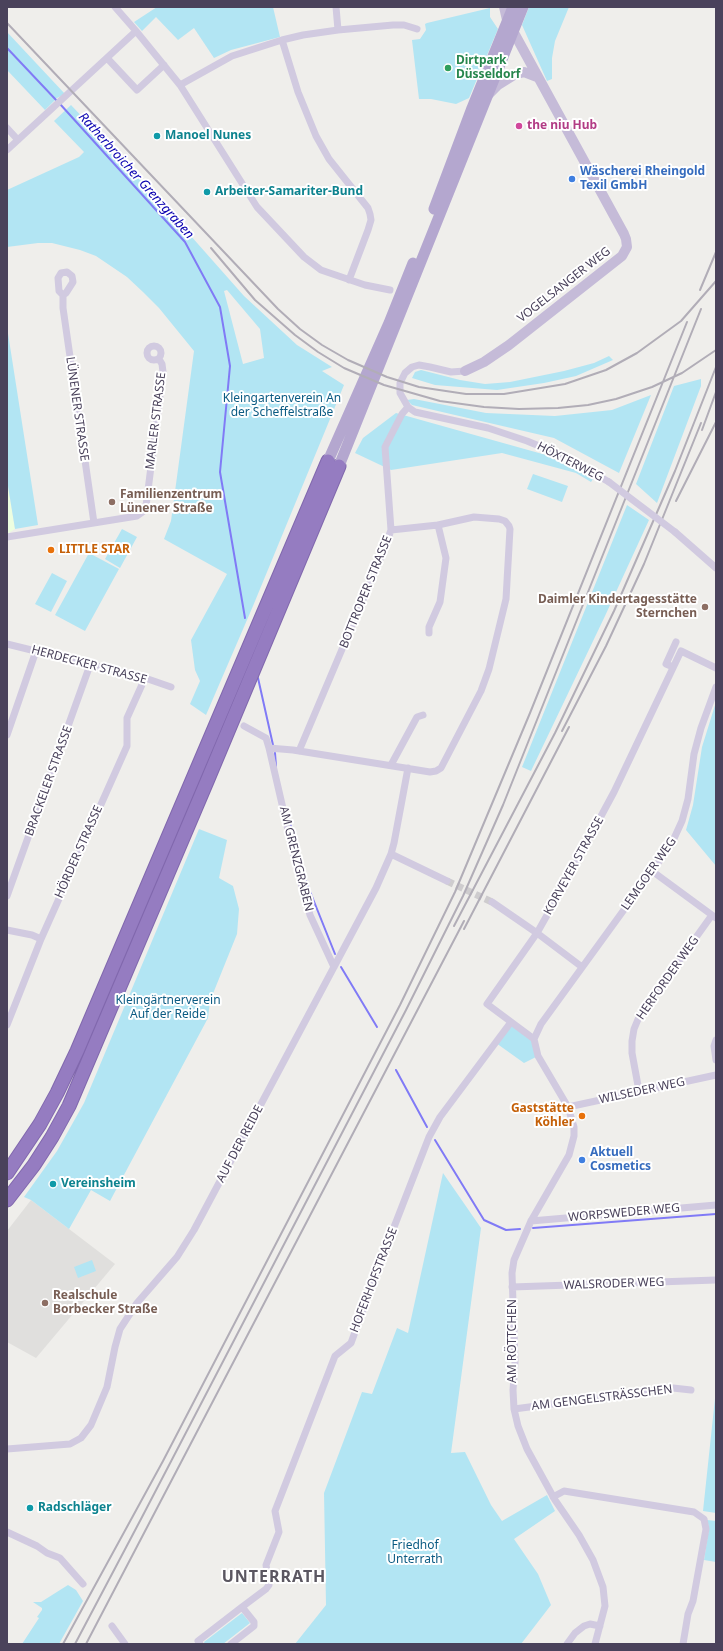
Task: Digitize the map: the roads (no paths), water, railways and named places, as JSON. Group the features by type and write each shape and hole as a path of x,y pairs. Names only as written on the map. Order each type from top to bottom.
{"highway":[{"path":"7,1173 40,1124 74,1058 334,464"},
{"path":"7,1200 34,1165 69,1106 205,786 334,464"}],"main road":[{"path":"334,464 512,7"},
{"path":"334,464 523,7"}],"street":[{"path":"115,7 180,85 257,207 309,262 321,270 348,280 390,290"},
{"path":"336,7 338,30"},
{"name":"VOGELSANGER WEG","path":"408,407 400,393 400,383 405,373 412,367 425,366 451,372 465,371 484,362 509,345 622,256 626,247 624,234 537,77 507,20 504,7"},
{"path":"180,85 232,56 303,35 393,25 404,25 417,29"},
{"path":"7,150 136,31"},
{"path":"282,40 298,92 316,136 329,158 368,208 370,214 368,230 348,280"},
{"path":"107,58 137,90 164,65"},
{"path":"486,98 498,85 514,75 524,72 537,77"},
{"path":"7,128 18,140"},
{"name":"LÜNENER STRASSE","path":"63,295 64,320 94,523"},
{"name":"MARLER STRASSE","path":"7,537 137,516 144,511 146,506 163,372 162,364 159,359"},
{"name":"HÖXTERWEG","path":"408,407 415,412 488,428 527,441 566,457 609,482 675,532 716,568"},
{"name":"BOTTROPER STRASSE","path":"299,751 391,530 385,447 402,414 408,407"},
{"path":"244,726 266,738 269,748 299,751 430,772 441,768 481,691 490,669 506,599 510,529 505,522 474,517 438,525 391,530"},
{"path":"429,633 440,602 446,558 438,525"},
{"name":"HERDECKER STRASSE","path":"7,644 145,678 172,687"},
{"name":"KORVEYER STRASSE","path":"534,1038 487,1004 537,933 614,792 673,667 666,664 677,647 716,668"},
{"path":"7,735 36,651"},
{"name":"BRACKELER STRASSE","path":"7,896 90,665"},
{"name":"HÖRDER STRASSE","path":"7,1025 41,939 126,746 127,718 145,678"},
{"name":"LEMGOER WEG","path":"534,1038 541,1024 671,844 682,821 688,799 694,754 701,728 716,687"},
{"path":"391,765 418,717 423,715"},
{"name":"AM GRENZGRABEN","path":"269,748 297,869 310,915 334,967"},
{"name":"AUF DER REIDE","path":"7,1449 70,1444 81,1438 91,1425 107,1387 120,1329 137,1303 179,1254 376,888 391,854 408,768"},
{"path":"391,854 447,881"},
{"path":"652,870 714,916"},
{"path":"492,902 537,933 582,967"},
{"name":"HERFORDER WEG","path":"639,1091 632,1053 632,1041 634,1029 639,1017 714,916"},
{"path":"7,930 32,935 41,939"},
{"name":"HOFERHOFSTRASSE","path":"200,1644 198,1641 266,1589 269,1585 266,1565 279,1532 275,1511 335,1356 351,1343 429,1137 440,1118 511,1022"},
{"name":"AM RÖTTCHEN","path":"534,1038 538,1056 568,1107 574,1127 572,1144 564,1164 531,1221 514,1260 512,1287 515,1362 513,1392 514,1409 524,1443 553,1497 593,1560 603,1587 606,1606 595,1644"},
{"path":"716,1040 714,1046 716,1060"},
{"name":"WILSEDER WEG","path":"568,1107 716,1075"},
{"name":"WORPSWEDER WEG","path":"531,1221 716,1205"},
{"name":"WALSRODER WEG","path":"512,1287 716,1280"},
{"name":"AM GENGELSTRÄSSCHEN","path":"514,1409 673,1388 691,1390"},
{"path":"553,1497 564,1491 694,1512 704,1519 706,1529 683,1644"},
{"path":"7,1532 37,1546 47,1553 60,1558 83,1584"},
{"path":"231,1644 254,1626 254,1622 242,1607"},
{"path":"567,1644 575,1633 584,1626 590,1624 600,1626"},
{"path":"112,1626 125,1644"}],"waterway":[{"name":"Ratherbroicher Grenzgraben","path":"7,48 57,101"},
{"name":"Ratherbroicher Grenzgraben","path":"60,104 185,242 220,307 230,366 220,472 245,618"},
{"path":"258,678 273,745"},
{"path":"275,753 276,766"},
{"path":"288,815 301,869 335,954"},
{"path":"341,967 377,1027"},
{"path":"396,1070 427,1127"},
{"path":"435,1140 484,1220 506,1230 520,1229"},
{"path":"533,1228 716,1214"}],"tunnel":[{"path":"447,881 492,902"}],"railway":[{"path":"7,23 278,309 300,329 322,345 348,360 387,377 419,387 466,394 504,394 565,384 606,370 637,353 681,321 716,281"},
{"path":"211,248 255,300 295,335 318,352 344,368 384,385 440,401 484,407 519,409 558,408 588,405 616,399 652,387 682,373 716,350"},
{"path":"700,290 716,252"},
{"path":"75,1644 406,1010 463,896 503,805 701,309"},
{"path":"63,1644 163,1461 400,1005 455,892 530,713 687,322"},
{"path":"454,926 555,733 614,611 675,471 716,367"},
{"path":"702,430 716,392"},
{"path":"676,501 716,422"},
{"path":"562,731 606,646 644,564 701,423"},
{"path":"464,929 569,727"},
{"path":"86,1644 464,921"}],"place":[{"name":"Dirtpark Düsseldorf","path":"448,68"},
{"name":"the niu Hub","path":"519,126"},
{"name":"Manoel Nunes","path":"157,136"},
{"name":"Wäscherei Rheingold Texil GmbH","path":"572,179"},
{"name":"Arbeiter-Samariter-Bund","path":"207,192"},
{"name":"Familienzentrum Lünener Straße","path":"112,502"},
{"name":"LITTLE STAR","path":"51,550"},
{"name":"Daimler Kindertagesstätte Sternchen","path":"705,607"},
{"name":"Gaststätte Köhler","path":"582,1116"},
{"name":"Aktuell Cosmetics","path":"582,1160"},
{"name":"Vereinsheim","path":"53,1184"},
{"name":"Realschule Borbecker Straße","path":"45,1303"},
{"name":"Radschläger","path":"30,1508"}],"district":[{"name":"UNTERRATH","path":"274,1577"}],"park label":[{"name":"Kleingartenverein An der Scheffelstraße","path":"282,406"},
{"name":"Kleingärtnerverein Auf der Reide","path":"168,1008"},
{"name":"Friedhof Unterrath","path":"415,1553"}]}
